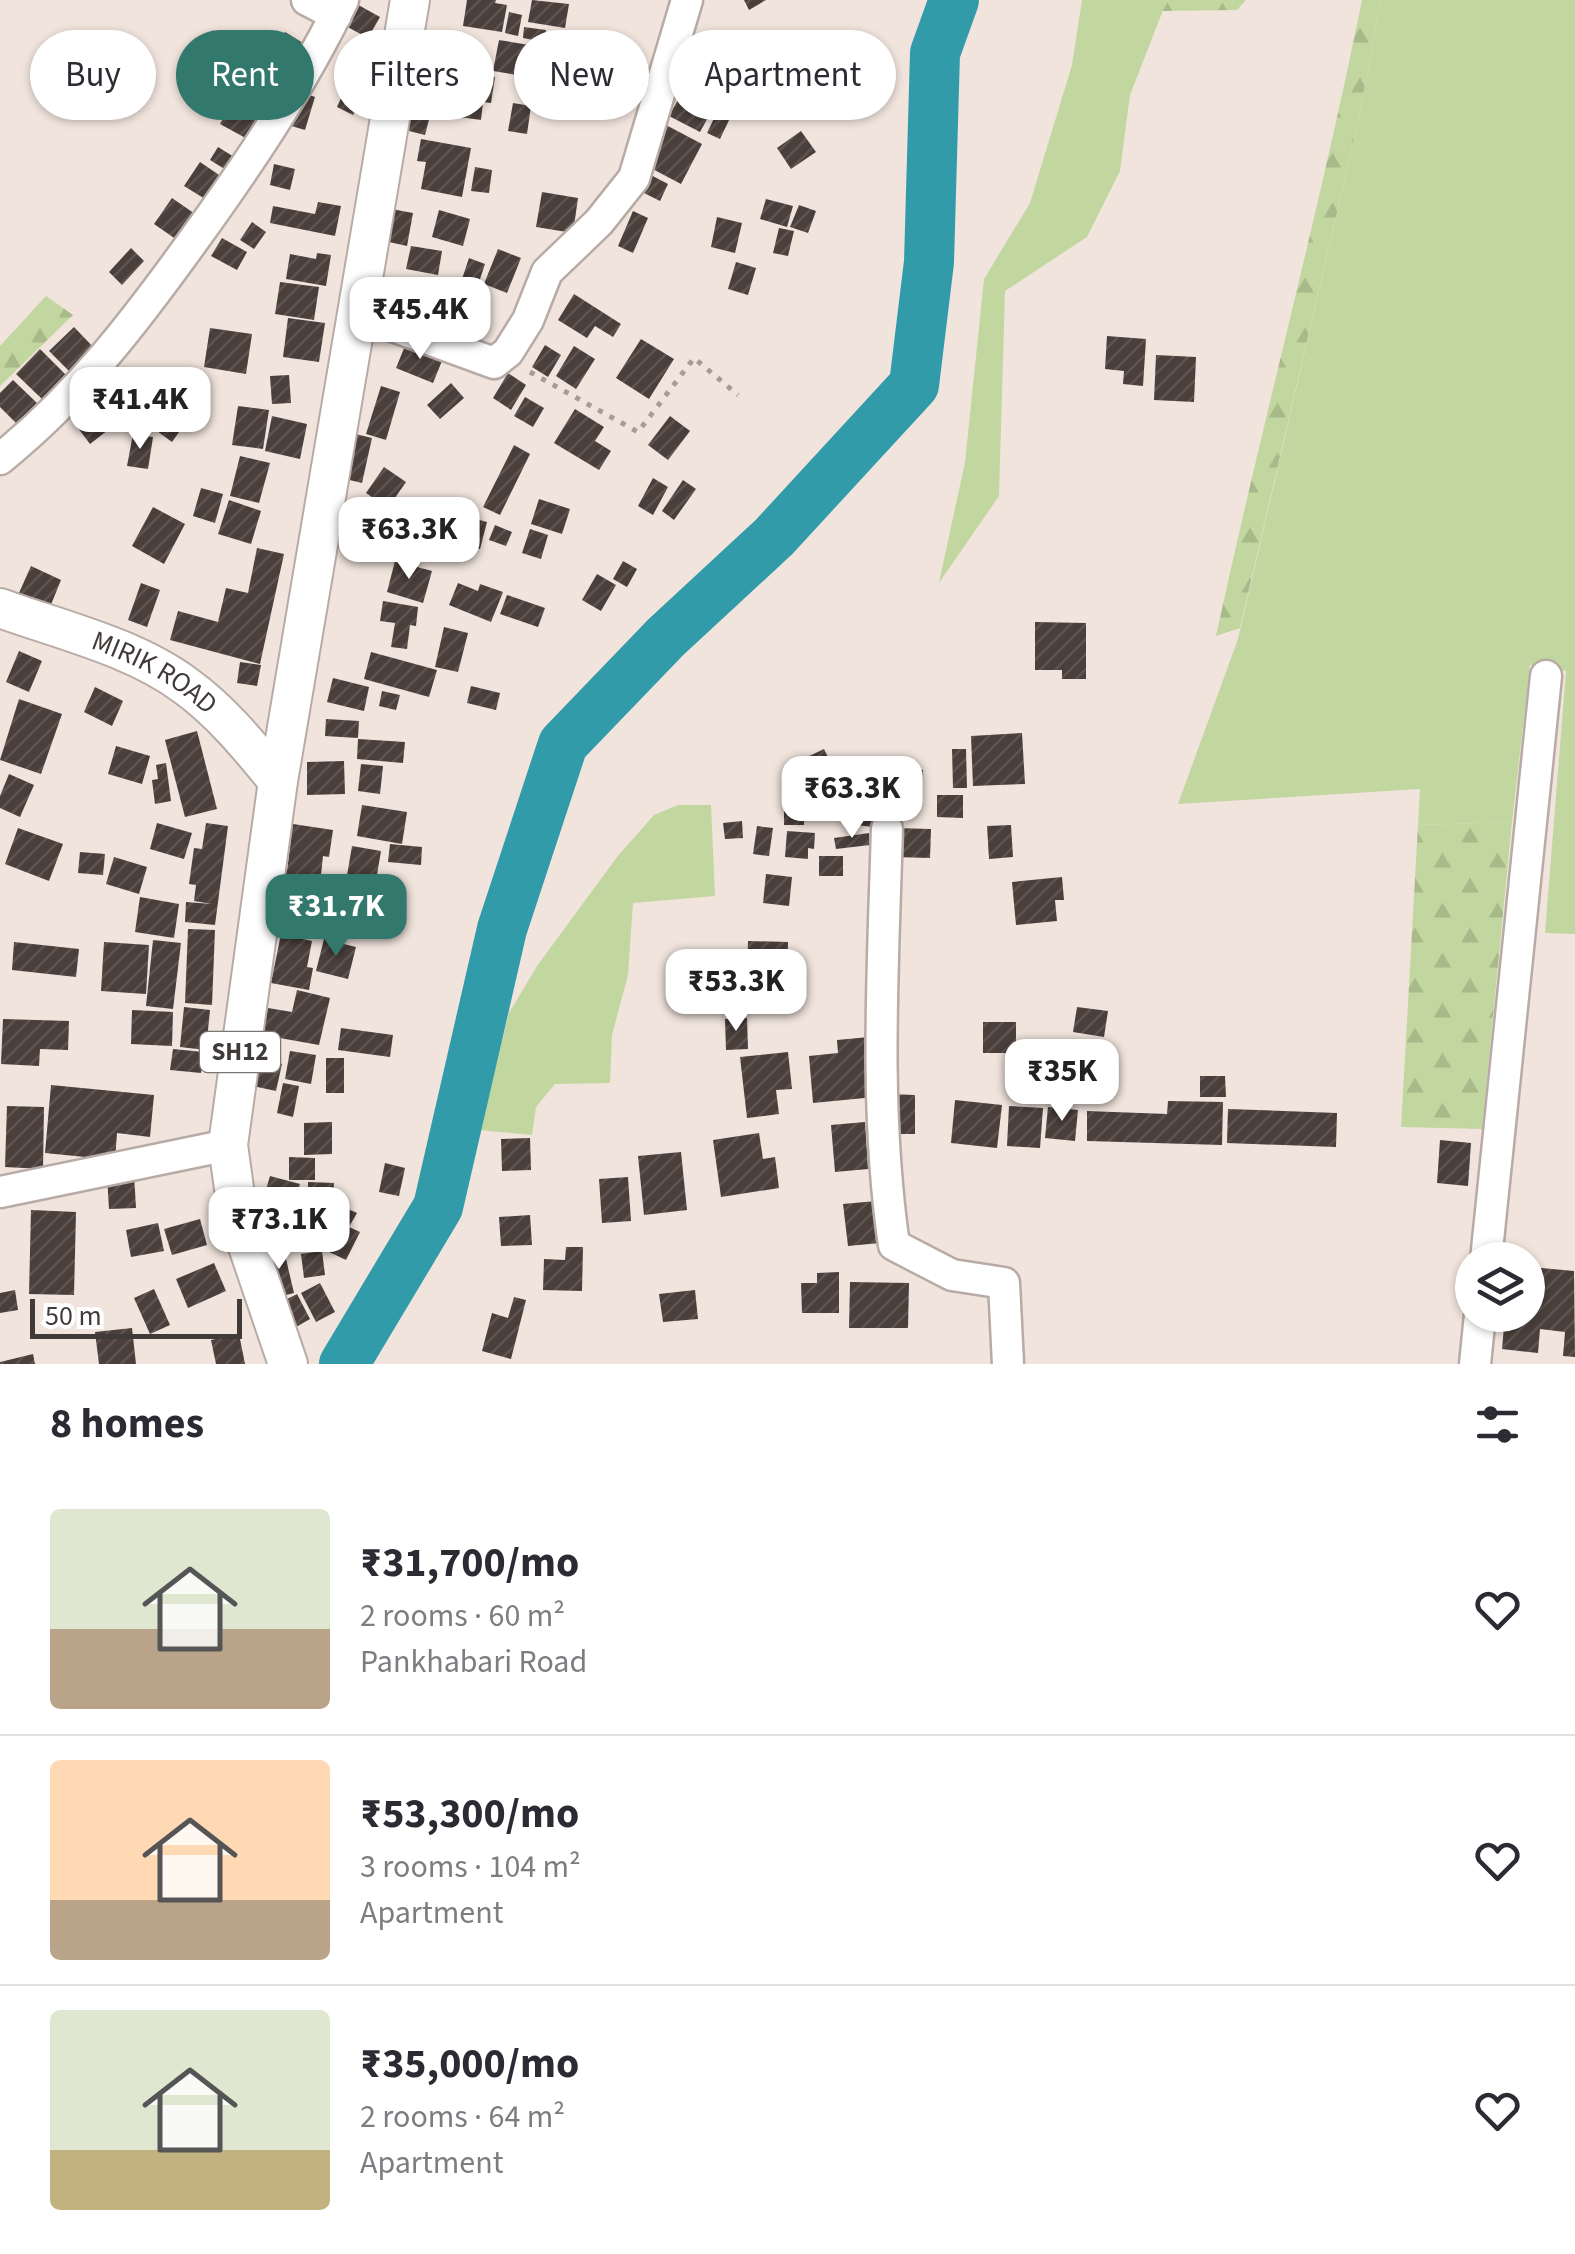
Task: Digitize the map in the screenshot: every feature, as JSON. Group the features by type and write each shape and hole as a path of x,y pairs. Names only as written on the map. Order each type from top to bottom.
{"main road":[{"path":"278,780 360,314 410,0"},
{"name":"MIRIK ROAD","path":"0,608 168,674 211,706 278,780"},
{"name":"SH12","path":"278,780 228,1144 238,1217 288,1364"}],"street":[{"path":"0,459 36,430 112,351 254,158 340,8 307,0"},
{"path":"360,314 494,363 508,352 528,320 547,272 599,222 634,178 688,0"},
{"path":"1488,1242 1546,676"},
{"path":"887,829 884,1178 894,1246 952,1274 1004,1283 1008,1364"},
{"path":"0,1192 228,1144"},
{"path":"1476,1364 1479,1332"}],"path":[{"path":"494,363 513,362 638,432 694,358 738,395"}],"green space":[{"path":"1082,0 1167,0 1130,95 1120,171 1087,237 1005,291 999,496 939,583 965,462 984,279 1030,203 1072,65"},
{"path":"1167,0 1246,0 1237,10 1162,11"},
{"path":"1362,0 1381,0 1358,122 1240,628 1216,636 1328,159"},
{"path":"1381,0 1575,0 1575,934 1545,933 1566,671 1530,665 1512,822 1418,825 1420,789 1178,804 1238,639 1358,122"},
{"path":"46,296 73,315 0,386 0,346"},
{"path":"678,805 711,805 715,896 633,903 628,975 612,1035 610,1083 555,1084 536,1107 532,1135 480,1130 509,1013 537,966 617,857 654,815"},
{"path":"1512,822 1482,1129 1401,1127 1418,825"}],"building":[{"path":"467,0 496,0 495,3 507,5 502,32 463,26"},
{"path":"532,0 569,4 565,28 528,22"},
{"path":"744,0 766,0 749,10"},
{"path":"353,2 380,17 373,30 353,30 342,24"},
{"path":"509,12 522,15 519,30 514,30 514,35 505,33"},
{"path":"499,40 514,42 514,74 494,71"},
{"path":"514,103 514,120 529,120 527,134 508,131"},
{"path":"222,120 263,120 251,141 220,124"},
{"path":"289,120 308,120 305,130 288,125"},
{"path":"408,120 429,120 425,135 405,130"},
{"path":"677,120 707,120 700,132"},
{"path":"713,120 729,120 720,139 707,133"},
{"path":"666,125 702,144 681,184 645,165"},
{"path":"801,131 816,152 791,169 777,148"},
{"path":"421,139 471,148 462,197 421,189 426,162 417,161"},
{"path":"218,147 239,160 231,173 210,160"},
{"path":"200,162 225,179 210,202 184,186"},
{"path":"274,164 295,169 290,190 270,185"},
{"path":"475,167 492,170 489,193 471,191"},
{"path":"645,172 668,184 660,201 636,189"},
{"path":"542,192 578,198 573,233 536,227"},
{"path":"172,198 198,216 180,242 154,224"},
{"path":"766,199 793,206 787,227 760,219"},
{"path":"318,202 341,206 335,236 270,223 273,206 315,214"},
{"path":"799,205 816,211 808,233 790,227"},
{"path":"386,208 413,213 407,246 380,240"},
{"path":"439,210 470,219 463,246 432,237"},
{"path":"633,211 648,218 633,253 618,246"},
{"path":"717,217 742,223 735,253 711,247"},
{"path":"252,222 266,232 254,249 240,240"},
{"path":"779,228 794,231 788,256 773,253"},
{"path":"222,238 247,252 237,270 211,256"},
{"path":"411,246 442,251 438,275 406,269"},
{"path":"131,248 144,261 122,285 109,272"},
{"path":"498,249 521,258 507,293 484,284"},
{"path":"317,253 331,255 326,286 286,279 290,254 316,259"},
{"path":"469,258 485,264 477,288 461,282"},
{"path":"736,262 756,268 748,295 728,289"},
{"path":"400,277 421,281 416,304 396,300"},
{"path":"280,282 319,287 314,320 275,314"},
{"path":"433,282 470,293 464,311 457,309 448,338 419,329"},
{"path":"574,294 621,324 613,337 595,326 587,338 558,320"},
{"path":"288,318 325,323 319,362 283,357"},
{"path":"74,327 96,350 72,374 49,351"},
{"path":"210,328 252,334 246,374 204,367"},
{"path":"1107,336 1146,339 1143,386 1123,384 1124,371 1105,369"},
{"path":"641,339 674,359 649,399 616,378"},
{"path":"407,341 444,356 433,383 396,368"},
{"path":"545,345 561,355 548,377 532,367"},
{"path":"574,346 595,359 576,389 556,376"},
{"path":"40,349 66,375 42,399 16,374"},
{"path":"1156,355 1196,357 1194,402 1154,400"},
{"path":"128,370 149,398 90,444 69,416"},
{"path":"508,373 526,385 511,410 493,398"},
{"path":"289,375 291,403 272,404 270,376"},
{"path":"13,380 37,403 17,424 0,407 0,393"},
{"path":"451,383 464,398 440,419 427,405"},
{"path":"381,386 400,392 386,440 366,434"},
{"path":"525,397 544,408 533,427 514,416"},
{"path":"238,406 269,410 263,449 232,445"},
{"path":"174,407 189,418 172,442 157,431"},
{"path":"575,409 604,427 595,441 611,451 599,470 554,443"},
{"path":"272,416 307,424 300,459 265,451"},
{"path":"670,416 690,431 668,460 648,445"},
{"path":"347,432 372,438 362,483 337,477"},
{"path":"133,434 153,437 148,469 127,466"},
{"path":"514,445 530,454 500,515 483,507"},
{"path":"240,456 270,463 259,503 230,496"},
{"path":"384,467 406,482 388,508 366,493"},
{"path":"653,478 668,487 653,515 638,506"},
{"path":"683,480 696,489 674,520 662,511"},
{"path":"201,488 223,494 215,523 193,516"},
{"path":"539,499 570,509 562,534 531,524"},
{"path":"229,500 261,511 251,544 218,534"},
{"path":"435,500 459,507 457,514 487,522 480,549 449,541 445,557 421,550"},
{"path":"403,505 422,516 411,536 391,524"},
{"path":"153,507 185,524 164,564 132,546"},
{"path":"495,525 512,532 506,546 489,540"},
{"path":"530,529 548,535 541,559 522,553"},
{"path":"257,548 284,554 260,664 170,640 178,611 218,622 226,588 248,593"},
{"path":"395,561 432,571 423,603 387,592"},
{"path":"623,561 637,569 627,587 613,579"},
{"path":"31,566 61,580 50,607 19,593"},
{"path":"597,574 616,585 601,611 582,600"},
{"path":"141,583 160,590 147,627 128,620"},
{"path":"458,583 478,591 480,584 503,592 491,622 449,605"},
{"path":"507,595 545,608 538,627 500,614"},
{"path":"383,601 418,607 416,626 410,625 407,649 391,647 395,623 380,621"},
{"path":"1035,622 1086,623 1086,679 1062,679 1062,670 1035,670"},
{"path":"444,627 468,633 458,672 435,667"},
{"path":"19,651 42,661 29,692 6,682"},
{"path":"371,652 437,670 429,697 364,679"},
{"path":"240,662 261,665 257,686 237,683"},
{"path":"333,678 369,687 364,711 327,702"},
{"path":"471,686 500,693 496,710 467,703"},
{"path":"95,687 123,701 112,726 84,712"},
{"path":"382,691 400,695 396,710 379,706"},
{"path":"19,699 62,714 41,774 0,760"},
{"path":"326,719 359,721 358,738 325,736"},
{"path":"197,731 217,809 185,817 165,740"},
{"path":"1022,733 1025,784 973,786 971,736"},
{"path":"358,739 405,742 403,763 357,759"},
{"path":"116,746 150,756 142,784 108,774"},
{"path":"824,749 842,786 819,798 801,760"},
{"path":"952,749 966,749 967,788 953,788"},
{"path":"344,761 345,794 307,795 307,762"},
{"path":"166,763 171,801 155,804 152,780 158,779 156,765"},
{"path":"361,764 383,766 380,794 358,791"},
{"path":"893,768 923,770 920,808 890,806"},
{"path":"9,774 34,785 20,817 0,808 0,796"},
{"path":"861,787 874,789 872,807 882,808 880,828 857,825"},
{"path":"937,795 963,795 963,818 937,817"},
{"path":"362,805 407,812 402,844 357,836"},
{"path":"784,810 804,810 804,825 784,825"},
{"path":"742,821 743,838 725,839 723,823"},
{"path":"157,823 192,833 184,859 150,849"},
{"path":"206,823 228,826 215,925 185,922 186,902 212,904 194,901 196,885 189,884 194,848 202,849"},
{"path":"293,824 333,830 329,857 323,856 321,875 338,877 334,910 275,902 279,870 287,871"},
{"path":"1011,825 1013,857 989,859 987,826"},
{"path":"757,826 773,828 769,856 753,854"},
{"path":"18,828 63,844 49,881 5,864"},
{"path":"895,828 931,829 930,858 895,857"},
{"path":"787,831 815,833 814,849 808,848 808,859 785,857"},
{"path":"869,833 870,845 836,849 834,838"},
{"path":"390,844 422,847 421,865 388,862"},
{"path":"352,846 381,851 371,910 342,905"},
{"path":"80,852 105,854 103,875 78,873"},
{"path":"819,856 843,856 843,876 819,876"},
{"path":"114,857 147,867 139,894 106,884"},
{"path":"766,874 792,877 789,906 763,903"},
{"path":"1062,877 1064,900 1055,900 1057,921 1016,925 1012,882"},
{"path":"378,882 396,884 393,904 375,902"},
{"path":"140,897 179,904 174,938 135,932"},
{"path":"278,907 331,915 328,937 275,930"},
{"path":"374,911 375,934 336,935 335,912"},
{"path":"188,929 215,930 212,1005 185,1003"},
{"path":"281,934 312,941 307,967 313,968 309,990 271,983"},
{"path":"324,939 356,947 348,979 316,971"},
{"path":"153,940 181,943 173,1009 146,1006"},
{"path":"748,941 788,942 787,981 747,980"},
{"path":"14,942 79,949 76,977 12,970"},
{"path":"104,942 149,945 146,994 101,991"},
{"path":"297,990 330,998 319,1045 263,1035 268,1008 292,1012"},
{"path":"184,1007 210,1010 206,1050 180,1047"},
{"path":"1077,1007 1108,1011 1104,1037 1073,1032"},
{"path":"132,1010 173,1012 172,1046 131,1044"},
{"path":"747,1018 748,1049 726,1050 725,1019"},
{"path":"3,1019 69,1021 68,1050 40,1049 39,1066 1,1064"},
{"path":"983,1022 1016,1022 1016,1053 983,1053"},
{"path":"341,1028 393,1035 390,1057 338,1050"},
{"path":"869,1037 875,1097 813,1103 809,1056 838,1053 837,1040"},
{"path":"1045,1040 1077,1046 1070,1088 1038,1083"},
{"path":"173,1049 203,1052 201,1073 170,1070"},
{"path":"290,1051 316,1055 311,1084 285,1079"},
{"path":"788,1052 792,1089 776,1090 779,1114 747,1118 740,1057"},
{"path":"253,1058 282,1064 276,1091 248,1085"},
{"path":"326,1058 344,1058 344,1093 326,1093"},
{"path":"1200,1076 1225,1076 1226,1097 1200,1097"},
{"path":"283,1083 299,1086 293,1117 277,1113"},
{"path":"51,1085 154,1095 150,1137 117,1133 115,1160 45,1153"},
{"path":"888,1094 915,1095 915,1134 887,1134"},
{"path":"955,1100 1002,1105 997,1148 951,1143"},
{"path":"1168,1101 1223,1102 1222,1145 1087,1141 1087,1111 1167,1114"},
{"path":"7,1106 44,1107 43,1169 5,1167"},
{"path":"1009,1106 1043,1108 1040,1148 1007,1146"},
{"path":"1048,1107 1078,1110 1075,1141 1045,1138"},
{"path":"1228,1109 1337,1113 1336,1147 1227,1143"},
{"path":"332,1122 332,1154 304,1155 304,1123"},
{"path":"865,1122 868,1169 835,1172 831,1125"},
{"path":"759,1133 763,1159 775,1157 779,1188 721,1197 713,1140"},
{"path":"530,1138 531,1170 502,1171 501,1139"},
{"path":"1440,1140 1471,1143 1468,1186 1437,1183"},
{"path":"681,1152 687,1210 644,1215 638,1156"},
{"path":"289,1157 315,1158 315,1180 289,1180"},
{"path":"385,1163 405,1168 399,1196 379,1192"},
{"path":"134,1174 136,1208 109,1209 107,1176"},
{"path":"270,1176 300,1184 295,1201 265,1193"},
{"path":"628,1177 631,1221 602,1223 599,1179"},
{"path":"308,1182 334,1183 333,1201 308,1201"},
{"path":"283,1199 288,1237 266,1240 261,1202"},
{"path":"876,1201 880,1243 848,1246 843,1204"},
{"path":"305,1203 329,1205 326,1230 302,1228"},
{"path":"348,1209 357,1213 349,1227 360,1232 346,1260 327,1251"},
{"path":"31,1210 76,1212 74,1295 29,1294"},
{"path":"530,1215 532,1245 501,1246 499,1217"},
{"path":"200,1219 207,1245 172,1255 164,1229"},
{"path":"158,1223 164,1251 131,1257 126,1230"},
{"path":"283,1246 294,1293 275,1298 263,1251"},
{"path":"566,1247 583,1247 582,1291 543,1290 544,1259 565,1260"},
{"path":"322,1251 325,1275 304,1278 301,1254"},
{"path":"214,1263 226,1291 188,1308 176,1279"},
{"path":"1545,1268 1574,1271 1575,1357 1563,1356 1565,1332 1545,1330"},
{"path":"839,1272 839,1313 802,1313 801,1283 817,1283 817,1273"},
{"path":"850,1282 909,1283 908,1328 849,1328"},
{"path":"320,1283 335,1312 316,1322 301,1293"},
{"path":"154,1289 170,1325 150,1334 134,1298"},
{"path":"15,1290 18,1310 0,1313 0,1293"},
{"path":"695,1290 698,1319 663,1322 659,1294"},
{"path":"297,1294 310,1319 296,1327 283,1301"},
{"path":"514,1297 526,1300 511,1359 482,1351 492,1313 508,1318"},
{"path":"132,1328 136,1364 99,1364 95,1332"},
{"path":"1504,1332 1540,1332 1538,1353 1502,1349"},
{"path":"239,1334 245,1364 216,1364 211,1340"},
{"path":"33,1354 35,1364 0,1364 0,1362"}],"waterway":[{"path":"344,1364 438,1207 502,929 563,744 666,637 774,537 914,385 929,262 935,53 954,0"}]}
